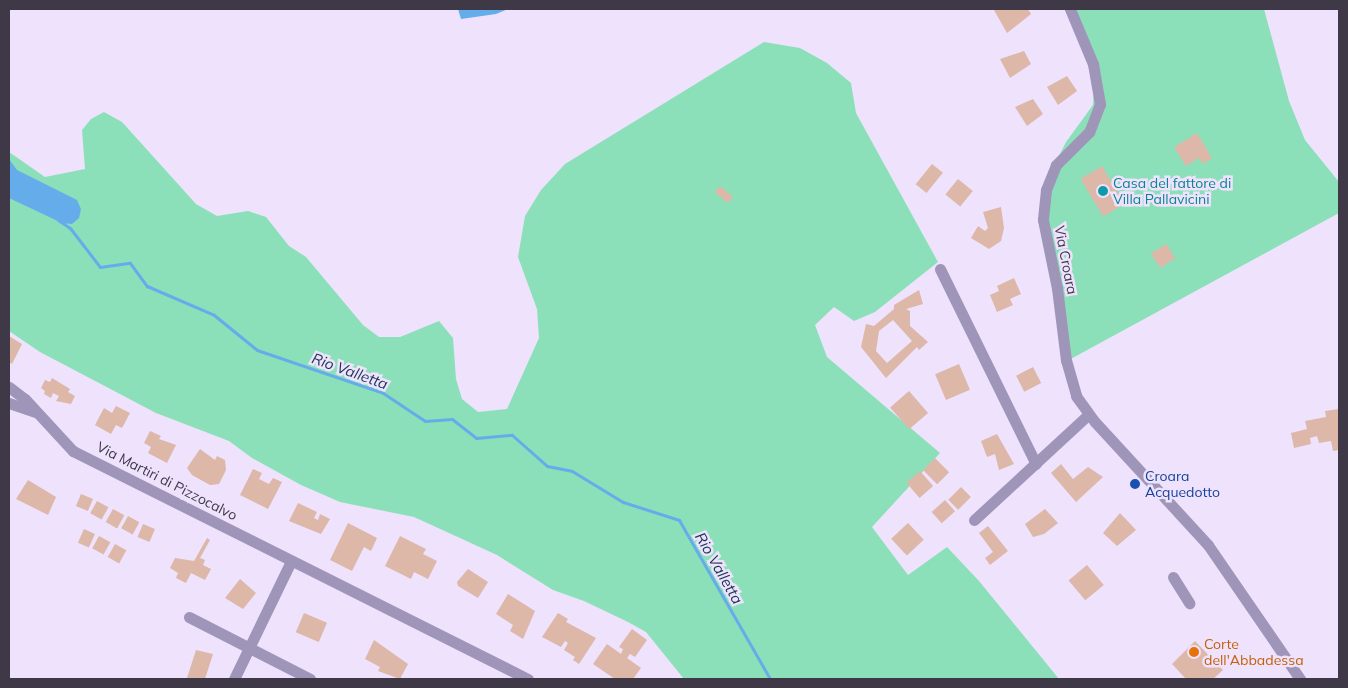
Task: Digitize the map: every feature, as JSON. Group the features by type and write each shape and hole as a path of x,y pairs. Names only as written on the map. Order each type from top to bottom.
{"street":[{"name":"Via Croara","path":"1070,9 1093,64 1100,104 1089,132 1056,165 1046,190 1043,220 1058,288 1066,360 1076,396 1089,414 1208,545 1300,679"},
{"path":"940,268 1036,464"},
{"name":"Via Martiri di Pizzocalvo","path":"9,387 39,414 73,450 525,679"},
{"name":"Via Martiri di Pizzocalvo","path":"9,403 39,414"},
{"path":"974,520 1089,414"},
{"path":"234,679 291,561"},
{"path":"1173,577 1189,603"},
{"path":"189,617 250,646 310,679"}],"green space":[{"path":"1075,9 1264,9 1289,101 1305,140 1339,182 1339,213 1067,361 1048,218 1046,182 1066,142 1093,105 1094,83"},
{"path":"764,42 800,48 827,63 851,83 856,113 938,262 875,312 854,321 834,307 815,325 827,357 940,453 872,527 908,575 947,547 979,581 1059,679 684,679 646,632 628,622 584,601 553,590 497,555 414,517 340,502 301,485 252,458 229,441 156,413 40,352 9,331 9,152 45,177 85,169 82,130 91,119 104,112 122,122 196,204 217,216 248,211 266,217 289,246 306,257 363,325 379,337 400,337 439,321 453,338 456,379 462,399 478,412 507,409 539,338 537,309 518,257 525,216 541,190 565,164"}],"water":[{"path":"458,9 508,9 496,14 461,19"},
{"path":"9,159 17,170 77,200 81,209 79,218 72,224 62,223 9,198"}],"building":[{"path":"1028,9 1031,14 1007,33 994,10"},
{"path":"1024,51 1031,64 1010,78 1000,59"},
{"path":"1067,76 1077,91 1058,105 1047,87"},
{"path":"1033,99 1043,114 1027,126 1015,107"},
{"path":"1197,133 1212,158 1203,164 1199,158 1186,166 1174,147"},
{"path":"932,164 943,173 927,193 916,184"},
{"name":"Casa del fattore di Villa Pallavicini","path":"1102,166 1125,204 1103,217 1081,179"},
{"path":"958,179 973,191 960,207 945,195"},
{"path":"720,186 733,197 728,203 715,192"},
{"path":"1001,207 1004,228 1001,241 989,249 971,238 978,226 985,231 988,228 983,212"},
{"path":"1166,244 1175,258 1160,268 1151,254"},
{"path":"1014,278 1021,294 1010,299 1013,305 997,312 990,295 999,291 997,286"},
{"path":"919,290 923,304 906,309 910,311 910,326 928,342 919,350 917,347 886,378 861,347 866,324 874,326 894,309 894,305","holes":["893,320 912,341 887,363 876,351 879,331"]},
{"path":"9,336 22,344 12,364 9,362"},
{"path":"959,364 970,390 946,400 935,374"},
{"path":"1033,367 1041,383 1024,392 1016,376"},
{"path":"52,378 70,389 68,392 75,396 71,404 56,401 59,396 53,393 51,398 44,394 45,391 41,388 45,380 50,382"},
{"path":"909,391 928,413 909,429 890,407"},
{"path":"116,406 130,413 122,428 116,425 111,434 95,425 104,408 112,413"},
{"path":"1339,409 1339,450 1333,451 1331,441 1319,443 1317,436 1310,438 1311,444 1294,448 1291,433 1307,429 1305,421 1326,417 1325,411"},
{"path":"150,431 161,436 159,439 176,445 167,463 148,453 151,447 144,443"},
{"path":"997,434 1014,464 999,470 995,454 987,457 981,441"},
{"path":"200,449 215,460 217,456 225,460 226,470 219,484 210,485 192,475 187,468"},
{"path":"935,458 949,472 937,484 923,470"},
{"path":"1061,464 1073,479 1088,467 1103,477 1076,502 1051,473"},
{"path":"253,469 262,473 259,479 269,484 273,478 282,482 268,509 240,495"},
{"path":"920,471 933,486 920,498 906,483"},
{"path":"28,480 56,497 48,515 16,499"},
{"path":"961,487 971,497 958,510 948,500"},
{"path":"81,494 93,499 88,511 76,506"},
{"path":"945,500 955,511 942,523 932,512"},
{"path":"97,501 108,507 102,520 90,513"},
{"path":"298,503 317,512 314,518 318,520 320,514 330,519 321,534 289,521"},
{"path":"113,509 124,515 117,528 106,522"},
{"path":"1045,509 1058,523 1044,534 1033,537 1025,524"},
{"path":"1120,513 1136,530 1117,546 1103,533"},
{"path":"128,516 139,522 133,535 121,528"},
{"path":"348,523 377,538 371,551 364,547 352,571 330,560"},
{"path":"908,523 924,540 907,556 891,539"},
{"path":"143,524 155,529 149,542 138,537"},
{"path":"988,526 1008,551 990,565 985,558 993,552 979,533"},
{"path":"84,529 95,534 89,548 78,543"},
{"path":"99,536 110,542 104,555 92,548"},
{"path":"400,536 426,549 423,554 437,561 428,579 414,572 411,579 385,566"},
{"path":"207,538 210,540 200,558 205,560 203,565 211,569 205,580 191,573 186,583 176,578 178,573 170,568 175,558 194,561"},
{"path":"115,544 126,550 119,563 108,557"},
{"path":"1087,565 1104,585 1085,600 1069,580"},
{"path":"468,569 488,582 478,598 458,586 457,582"},
{"path":"240,579 256,593 243,609 225,598"},
{"path":"508,594 535,611 523,639 510,631 513,625 496,614"},
{"path":"304,613 327,623 319,642 296,632"},
{"path":"558,613 568,619 566,622 596,638 579,664 573,660 575,657 564,650 568,643 565,641 561,647 542,637"},
{"path":"632,629 647,640 635,657 630,654 627,658 641,668 633,679 615,679 593,664 607,644 621,654 623,649 619,647"},
{"path":"374,640 408,664 400,679 378,671 380,667 365,659"},
{"path":"1195,641 1223,670 1213,679 1186,679 1172,664"},
{"path":"196,650 213,654 205,679 187,678"}],"waterway":[{"name":"Rio Valletta","path":"58,220 70,228 100,267 130,263 147,286 214,315 257,350 383,393 425,421 452,419 476,438 512,435 547,466 572,471 623,502 679,520 770,679"}],"place":[{"name":"Casa del fattore di Villa Pallavicini","path":"1103,191"},
{"name":"Croara Acquedotto","path":"1135,484"},
{"name":"Corte dell'Abbadessa","path":"1194,652"}]}
